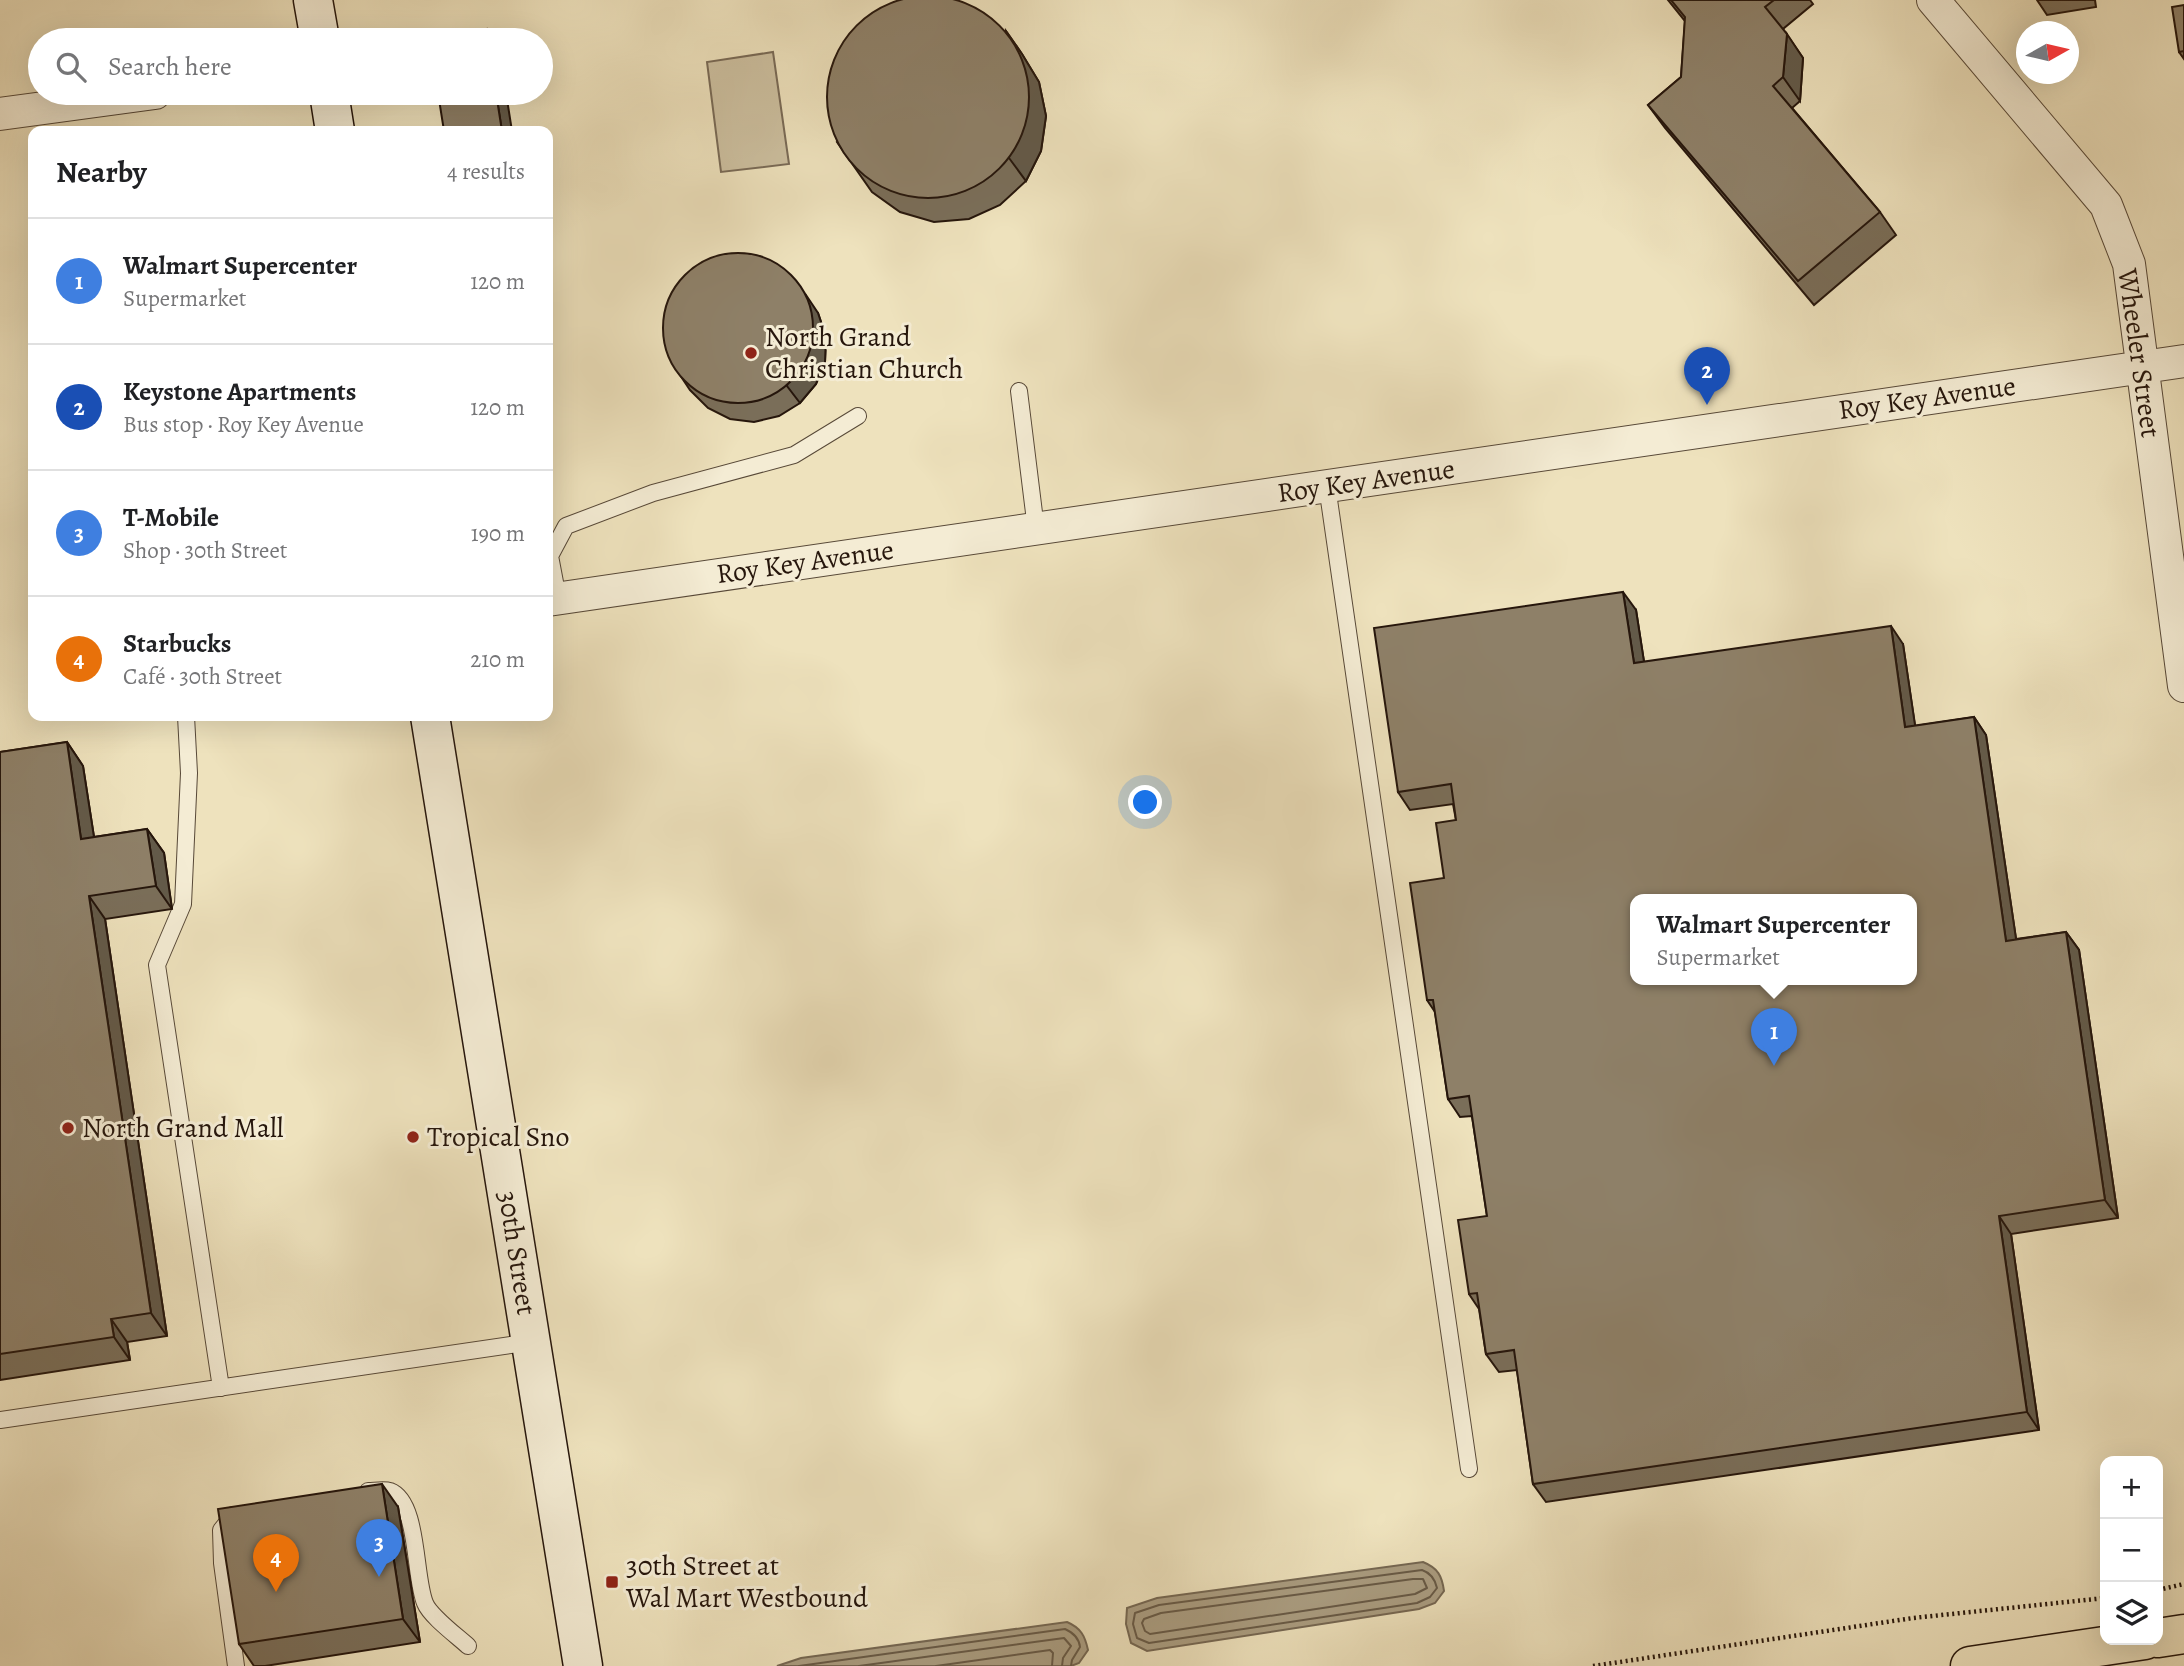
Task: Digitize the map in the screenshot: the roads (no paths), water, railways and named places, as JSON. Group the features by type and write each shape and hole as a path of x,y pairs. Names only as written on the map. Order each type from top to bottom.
{"main road":[{"path":"2163,1637 2184,1634"},
{"path":"1970,1666 2111,1645"}],"street":[{"path":"313,0 318,28"},
{"name":"Wheeler Street","path":"1933,0 2106,205 2129,264 2184,687"},
{"path":"0,114 66,105"},
{"path":"330,105 334,126"},
{"name":"Roy Key Avenue","path":"553,599 2184,360"},
{"name":"30th Street","path":"431,721 583,1666"}],"lane":[{"path":"1019,391 1036,529"},
{"path":"553,550 566,526 653,494 794,455 858,416"},
{"path":"1327,486 1469,1469"},
{"path":"186,721 189,773 183,904 157,965 221,1388"},
{"path":"0,1420 531,1342"},
{"path":"351,1493 390,1491 404,1502 426,1607 468,1646"},
{"path":"236,1666 222,1563 221,1530 231,1516 243,1511"}],"water":[{"path":"1423,1562 1438,1573 1444,1591 1435,1603 1419,1609 1147,1651 1131,1643 1126,1624 1127,1608 1157,1598"},
{"path":"1067,1622 1082,1633 1088,1650 1079,1663 1071,1666 777,1666 801,1658"}],"place":[{"name":"North Grand Christian Church","path":"751,353"},
{"name":"Keystone Apartments","path":"1707,405"},
{"name":"Walmart Supercenter","path":"1774,1066"},
{"name":"North Grand Mall","path":"68,1128"},
{"name":"Tropical Sno","path":"413,1137"},
{"name":"T-Mobile","path":"379,1577"},
{"name":"30th Street at Wal Mart Westbound","path":"612,1582"},
{"name":"Starbucks","path":"276,1592"}]}
